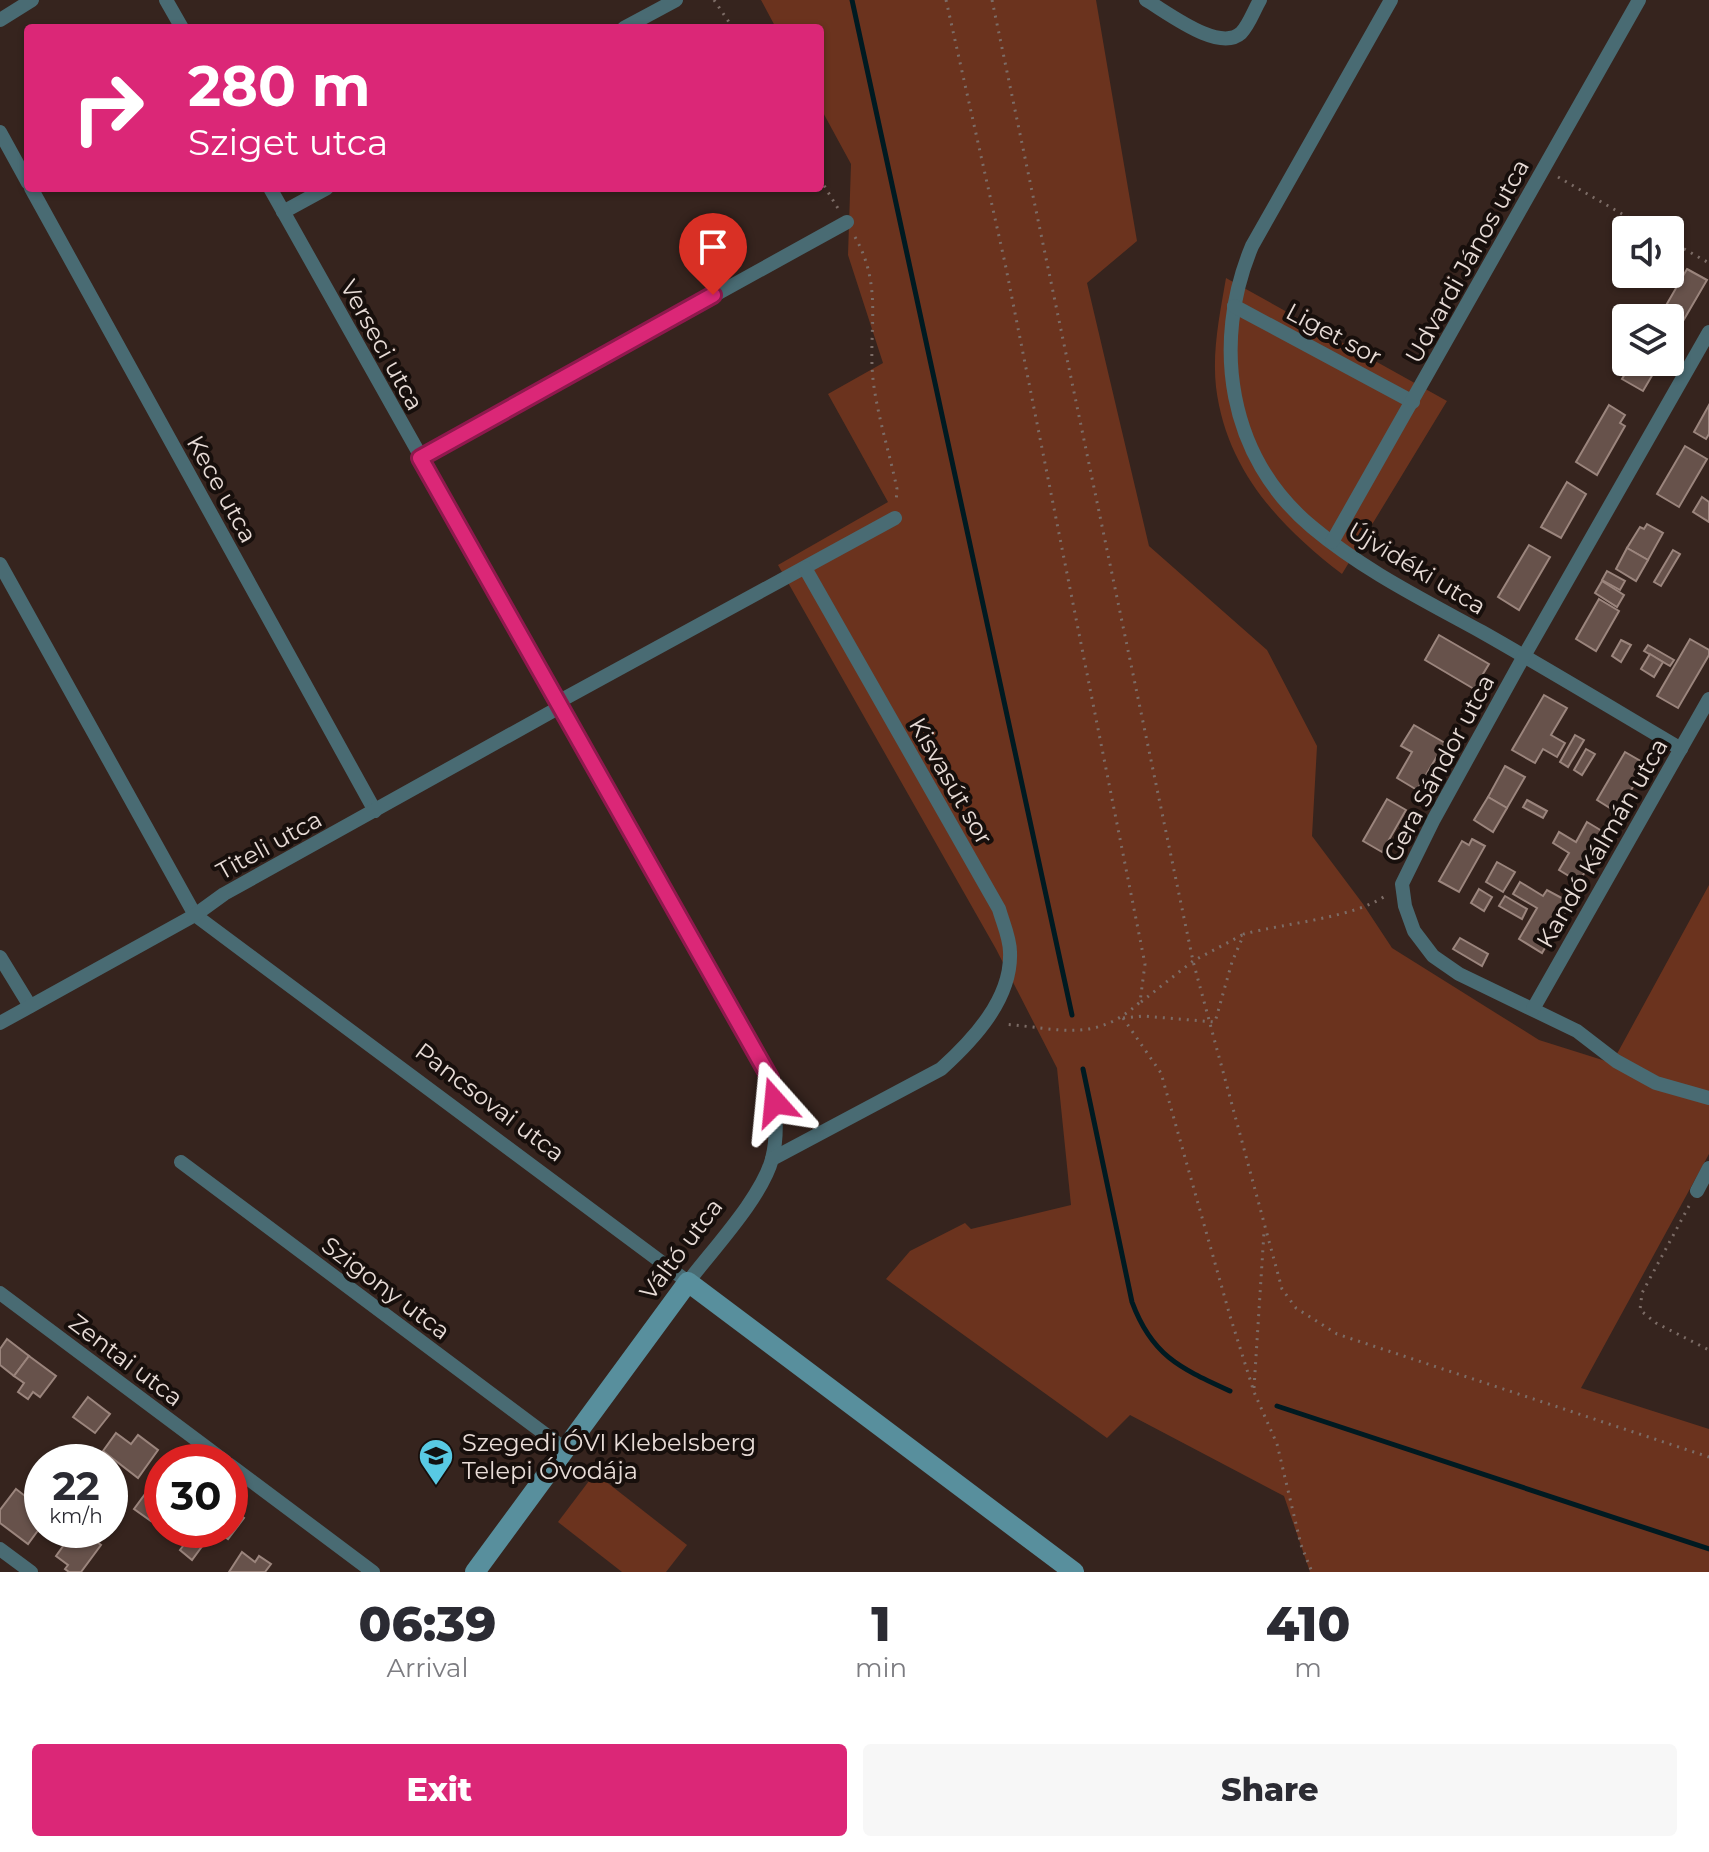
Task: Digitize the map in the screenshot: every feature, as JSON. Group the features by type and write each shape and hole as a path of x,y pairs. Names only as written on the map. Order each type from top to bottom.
{"street":[{"path":"0,20 32,0"},
{"path":"166,0 180,24"},
{"path":"631,24 676,0"},
{"path":"1146,0 1210,37 1231,39 1242,32 1260,0"},
{"name":"Újvidéki utca","path":"1391,0 1252,246 1241,272 1230,338 1230,371 1245,436 1280,496 1296,513 1363,566 1681,749"},
{"name":"Udvardi János utca","path":"1332,542 1639,0"},
{"name":"Kece utca","path":"0,132 24,177"},
{"name":"Kece utca","path":"32,192 375,811"},
{"name":"Verseci utca","path":"272,192 770,1078 776,1131 772,1159"},
{"path":"283,212 320,192"},
{"path":"420,458 847,222"},
{"name":"Liget sor","path":"1234,306 1413,402"},
{"name":"Gera Sándor utca","path":"1709,332 1524,656 1434,819 1402,884 1405,906 1414,931 1433,956 1459,974 1577,1031 1616,1061 1656,1083 1709,1098"},
{"name":"Titeli utca","path":"0,1023 895,518"},
{"name":"Pancsovai utca","path":"0,564 195,915 1074,1572"},
{"name":"Kisvasút sor","path":"805,568 999,909 1010,949 1009,973 999,998 983,1023"},
{"name":"Kandó Kálmán utca","path":"1533,1009 1709,699"},
{"path":"0,957 30,1006"},
{"path":"772,1159 941,1069 964,1048 983,1023"},
{"name":"Váltó utca","path":"475,1572 760,1187 772,1159"},
{"name":"Szigony utca","path":"181,1162 565,1449"},
{"path":"1697,1191 1709,1168"},
{"name":"Zentai utca","path":"0,1293 201,1444"},
{"name":"Zentai utca","path":"248,1479 373,1572"},
{"path":"0,1549 31,1572"}],"path":[{"path":"714,0 730,24"},
{"path":"946,0 1005,263 1145,964 1140,1002"},
{"path":"992,0 1193,961 1282,1289 1296,1308 1337,1334 1709,1457"},
{"path":"1544,169 1626,216"},
{"path":"824,185 862,248 873,293 874,389 897,489 895,518"},
{"path":"1684,249 1709,263"},
{"path":"983,1023 1068,1031 1105,1027 1123,1018 1193,961 1244,934 1357,909 1380,900 1402,884"},
{"path":"1123,1018 1143,1016 1215,1022 1232,962 1244,934"},
{"path":"1123,1018 1161,1073 1254,1392 1277,1444 1301,1545 1312,1572"},
{"path":"1697,1191 1642,1293 1640,1310 1656,1323 1709,1350"},
{"path":"1254,1392 1264,1229"}],"shaded area":[{"path":"761,0 1096,0 1137,241 1087,283 1149,546 1267,650 1317,746 1312,836 1392,948 1539,1040 1612,1063 1709,885 1709,1154 1581,1388 1709,1429 1709,1572 1310,1572 1284,1496 1130,1415 1107,1438 886,1279 910,1251 965,1223 971,1229 1071,1205 1057,1068 996,949 778,565 888,502 828,394 883,363 848,255 851,164 824,114 824,24 774,24"},
{"path":"1226,278 1447,401 1342,574 1277,515 1244,470 1231,444 1222,417 1215,373 1217,332"},
{"path":"595,1473 687,1545 666,1572 622,1572 558,1522"}],"building":[{"path":"1687,269 1707,280 1684,319 1684,304 1667,304 1676,288 1684,288"},
{"path":"1624,376 1652,376 1643,391 1622,379"},
{"path":"1609,405 1625,415 1620,423 1625,426 1597,475 1576,462"},
{"path":"1709,405 1709,434 1706,439 1694,432"},
{"path":"1685,446 1707,459 1679,507 1657,494"},
{"path":"1567,482 1586,494 1561,538 1541,527"},
{"path":"1702,497 1709,502 1709,522 1693,512"},
{"path":"1647,524 1663,533 1648,560 1627,548 1640,527 1644,529"},
{"path":"1529,545 1550,557 1519,610 1498,597"},
{"path":"1627,548 1648,560 1636,581 1616,569"},
{"path":"1673,550 1680,554 1661,586 1654,582"},
{"path":"1607,571 1625,581 1620,590 1602,580"},
{"path":"1602,581 1624,595 1617,607 1595,593"},
{"path":"1599,599 1619,611 1596,651 1576,639"},
{"path":"1439,635 1489,664 1474,689 1425,660"},
{"path":"1690,639 1709,650 1709,655 1678,708 1657,696"},
{"path":"1621,640 1631,645 1621,662 1612,656"},
{"path":"1648,645 1674,660 1670,666 1644,651"},
{"path":"1650,654 1663,662 1654,677 1641,669"},
{"path":"1544,695 1567,708 1551,735 1565,743 1557,757 1543,749 1535,763 1512,750"},
{"path":"1414,725 1445,743 1417,790 1397,778 1412,752 1401,746"},
{"path":"1575,735 1584,740 1568,767 1560,762"},
{"path":"1586,749 1595,754 1582,775 1574,770"},
{"path":"1625,752 1646,764 1618,813 1597,800"},
{"path":"1505,766 1525,777 1507,808 1488,797"},
{"path":"1488,797 1507,808 1493,832 1474,820"},
{"path":"1387,799 1406,810 1382,852 1363,841"},
{"path":"1527,800 1547,811 1543,818 1523,807"},
{"path":"1587,822 1607,834 1579,882 1559,870 1569,853 1553,843 1559,832 1576,842"},
{"path":"1472,839 1485,846 1459,892 1439,881 1462,841 1469,845"},
{"path":"1497,862 1515,872 1503,892 1486,882"},
{"path":"1520,882 1543,896 1547,890 1571,903 1542,953 1519,939 1537,908 1513,894"},
{"path":"1479,889 1492,897 1484,911 1471,903"},
{"path":"1505,896 1527,909 1522,919 1499,906"},
{"path":"1460,938 1488,954 1482,966 1453,949"},
{"path":"7,1339 29,1356 14,1376 0,1365 0,1349"},
{"path":"29,1356 56,1376 40,1397 33,1392 28,1399 18,1392 24,1383 14,1376"},
{"path":"88,1397 110,1414 95,1433 73,1417"},
{"path":"116,1433 131,1444 138,1435 150,1444 144,1444 144,1470 138,1478 128,1470 128,1444 108,1444"},
{"path":"16,1489 24,1495 24,1541 0,1523 0,1510"},
{"path":"144,1495 144,1516 134,1509"},
{"path":"62,1548 99,1548 81,1572 69,1572 65,1569 68,1565 56,1556"},
{"path":"182,1548 201,1548 192,1560 180,1550"},
{"path":"242,1552 255,1562 259,1556 271,1564 265,1572 229,1572"}],"waterway":[{"path":"852,0 1072,1015"},
{"path":"1083,1069 1132,1302 1140,1320 1159,1348 1170,1358 1230,1391"},
{"path":"1277,1406 1709,1549"}],"place":[{"name":"Szegedi ÓVI Klebelsberg Telepi Óvodája","path":"436,1487"}],"route":[{"path":"713,295 420,458 770,1078 775,1102"}]}
